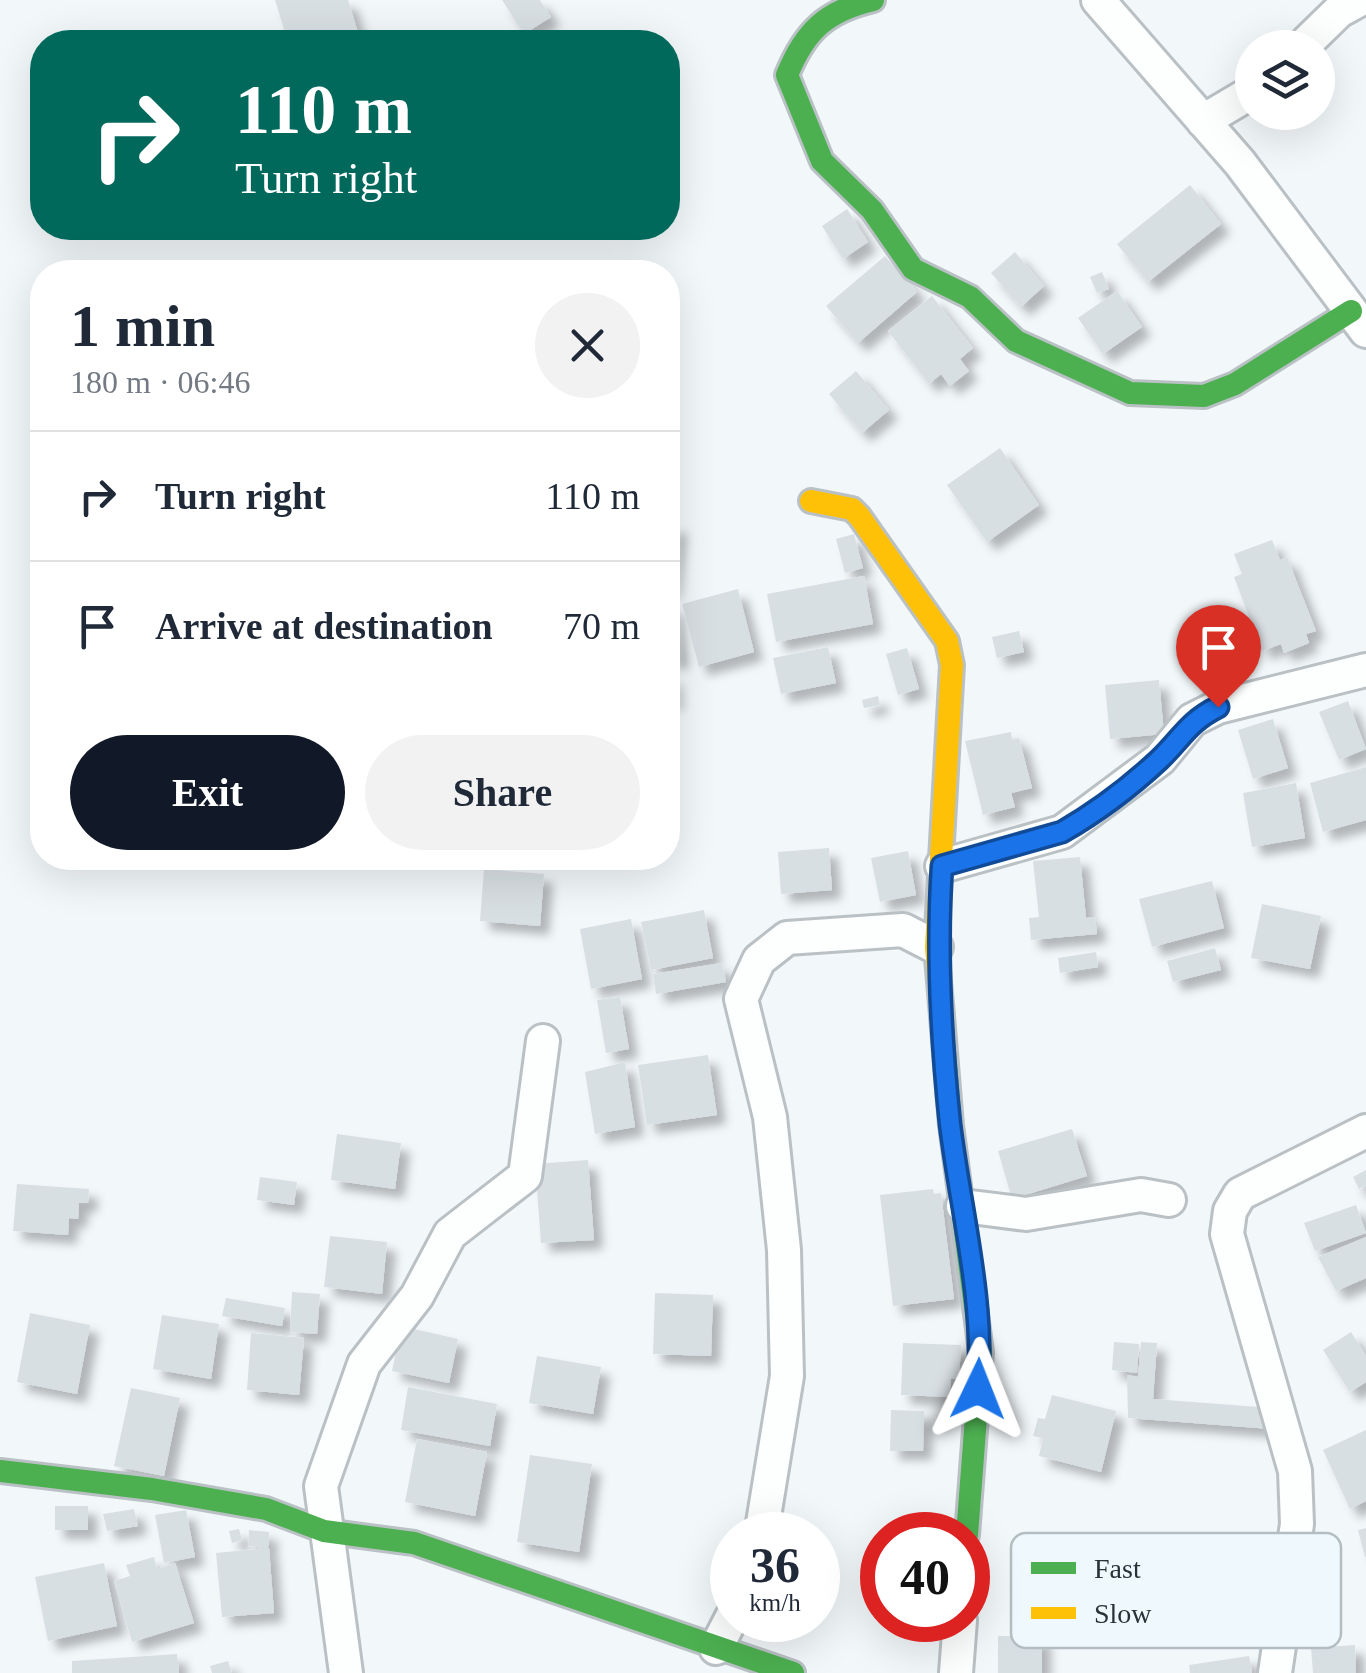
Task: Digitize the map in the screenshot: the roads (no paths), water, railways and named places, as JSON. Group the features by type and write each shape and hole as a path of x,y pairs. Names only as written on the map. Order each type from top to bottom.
{"street":[{"path":"873,0 838,8 803,35 787,75 822,161 872,210 913,269 970,297 1016,342 1130,394 1204,396 1358,321 1285,219 1098,0"},
{"path":"1320,30 1339,11 1359,0"},
{"path":"1204,121 1235,102"},
{"path":"811,501 852,509 859,516 948,641 952,665 936,948 950,1125 981,1352 968,1512"},
{"path":"942,866 1062,832 1160,759 1192,720 1218,707 1366,670"},
{"path":"764,1512 787,1376 784,1250 770,1117 741,999 759,960 787,938 902,930 936,948"},
{"path":"346,1673 339,1598 324,1531 321,1486 364,1364 417,1296 450,1234 525,1176 542,1041"},
{"path":"1296,1533 1295,1471 1228,1234 1230,1210 1240,1194 1366,1131"},
{"path":"963,1206 1026,1214 1141,1195 1168,1200"},
{"path":"0,1471 152,1488 266,1510 324,1531 414,1543 793,1673"},
{"path":"716,1648 719,1642"},
{"path":"956,1673 958,1642"},
{"path":"1275,1673 1279,1648"}]}
